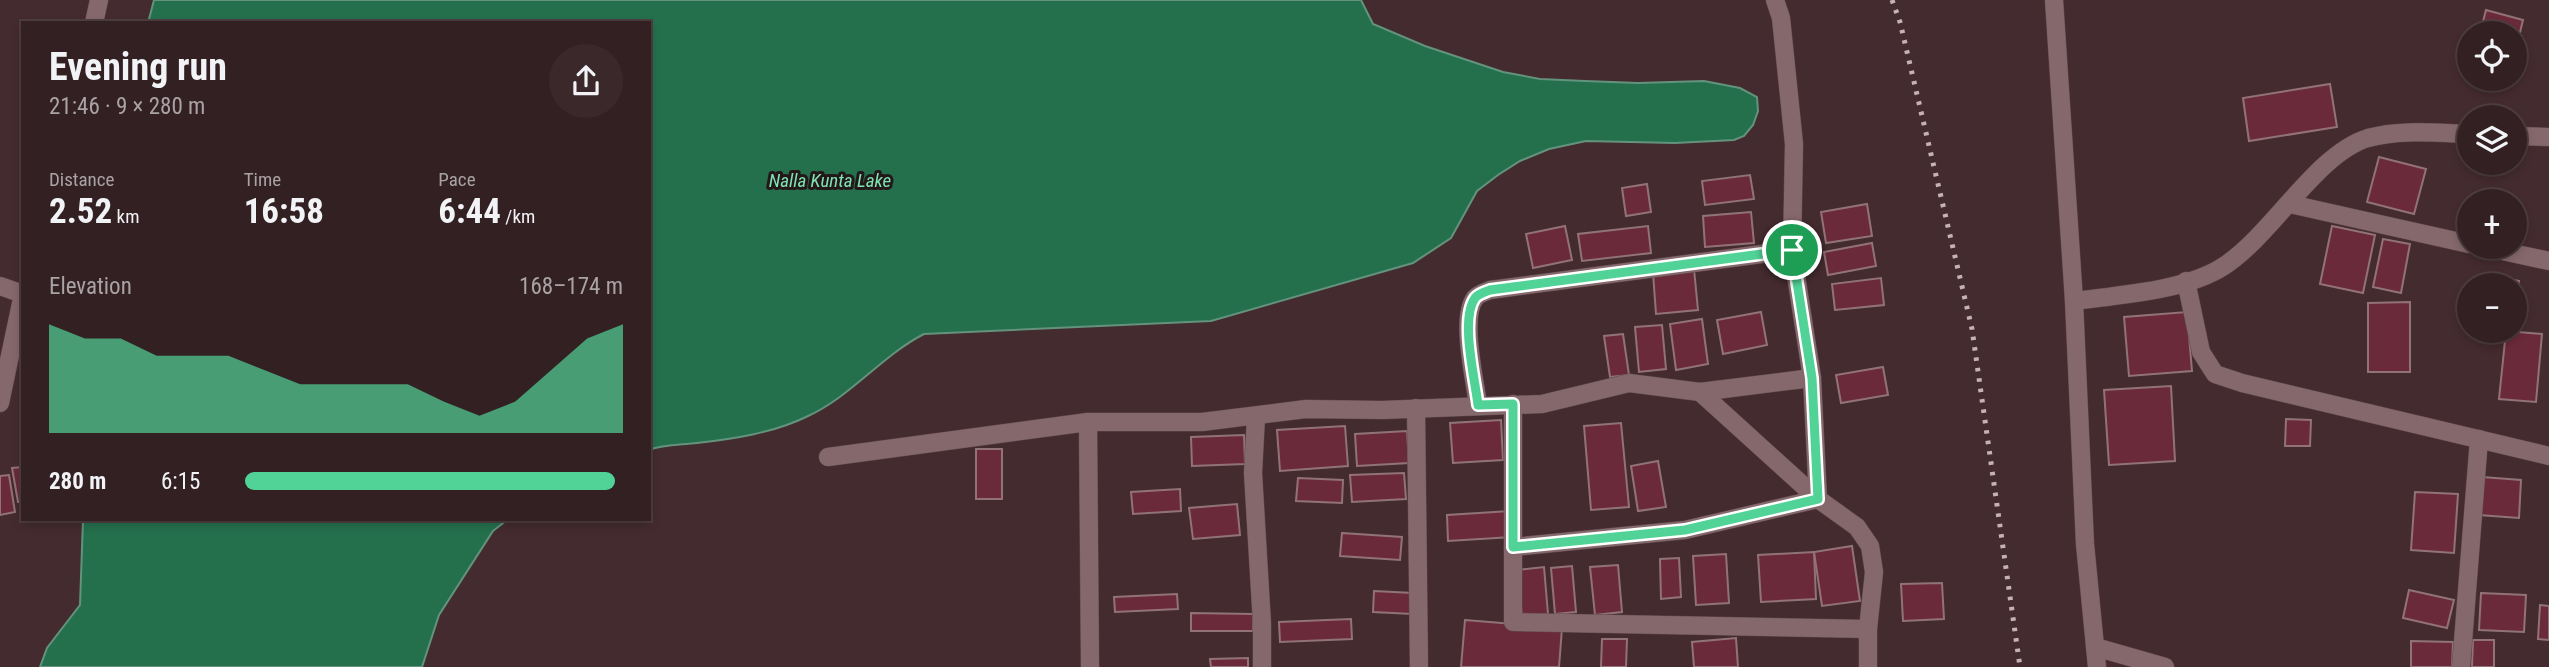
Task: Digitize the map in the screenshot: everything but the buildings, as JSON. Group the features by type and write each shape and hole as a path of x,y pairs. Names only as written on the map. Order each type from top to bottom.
{"street":[{"path":"94,21 99,0"},
{"path":"1775,0 1781,18 1794,144 1792,250 1812,378 1818,499"},
{"path":"2054,0 2074,301 2085,544 2098,667"},
{"path":"2074,301 2172,287 2223,267 2259,237 2329,160 2367,139 2410,132 2457,134"},
{"path":"2527,136 2549,137"},
{"path":"2290,204 2457,241"},
{"path":"1478,405 1468,327 1469,310 1476,296 1490,290 1792,250"},
{"path":"2527,256 2549,261"},
{"path":"2186,281 2201,352 2215,374 2242,383 2549,456"},
{"path":"0,286 21,293"},
{"path":"0,403 21,303"},
{"path":"828,457 1088,422 1202,422 1306,409 1542,404 1629,383 1700,392 1812,378"},
{"path":"1700,392 1818,499 1857,527 1870,546 1874,572 1868,629 1868,667"},
{"path":"1513,404 1513,622 1868,629"},
{"path":"1416,408 1419,667"},
{"path":"1256,416 1253,473 1262,667"},
{"path":"1088,422 1090,667"},
{"path":"2461,667 2479,439"},
{"path":"1513,547 1685,530 1818,499"},
{"path":"2095,647 2165,667"}],"water":[{"name":"Nalla Kunta Lake","path":"154,0 1361,0 1373,24 1425,46 1503,72 1540,79 1638,83 1704,81 1740,88 1757,97 1758,111 1753,125 1744,136 1734,140 1675,143 1586,141 1549,149 1520,161 1477,191 1451,238 1413,263 1211,321 924,334 894,353 837,399 793,423 739,437 651,450 651,21 149,21"},
{"path":"83,521 506,521 493,531 439,615 422,667 40,667 47,648 80,605"}],"railway":[{"path":"1892,0 1900,22 1972,329 2020,667"}],"route":[{"path":"1792,250 1812,378 1818,499 1685,530 1513,547 1513,404 1478,405 1468,327 1469,310 1476,296 1490,290 1792,250"}]}
